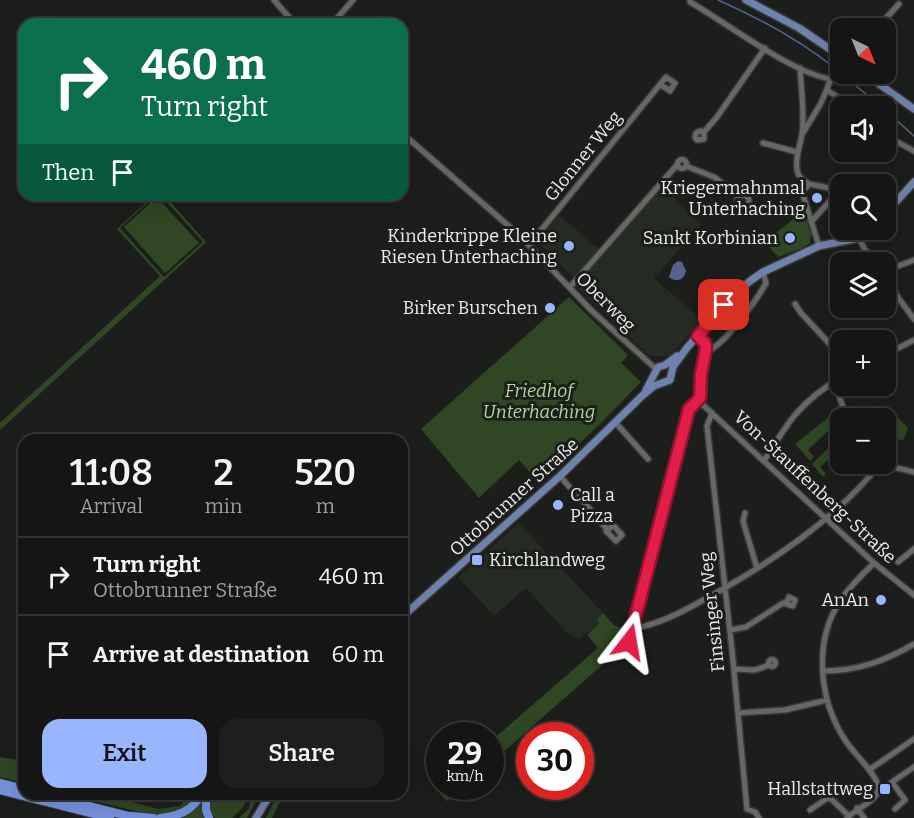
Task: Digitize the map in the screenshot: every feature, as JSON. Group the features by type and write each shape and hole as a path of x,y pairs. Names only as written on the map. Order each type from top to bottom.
{"highway":[{"path":"0,783 18,788"},
{"path":"0,790 18,795"},
{"path":"39,800 110,818"},
{"path":"65,800 136,818"},
{"path":"160,818 184,813 197,800"},
{"path":"205,800 209,818"},
{"path":"122,814 153,818"}],"main road":[{"path":"747,0 799,28 830,49"},
{"path":"879,84 914,109"},
{"path":"896,197 914,182"},
{"name":"Ottobrunner Straße","path":"408,612 560,476 643,395 654,386 670,380 673,367 686,349 744,286 763,272 819,246 849,240"},
{"name":"Ottobrunner Straße","path":"643,395 655,373 686,349"},
{"path":"665,365 672,372"},
{"path":"655,373 658,381 663,383"},
{"path":"256,818 265,800"}],"street":[{"path":"274,0 290,18"},
{"path":"690,0 800,69 830,79"},
{"path":"337,18 350,1"},
{"path":"886,18 899,4"},
{"path":"704,132 765,48"},
{"path":"800,69 803,133"},
{"path":"830,82 815,116 803,133 797,152 797,172 802,180 830,189"},
{"name":"Glonner Weg","path":"529,245 661,85"},
{"path":"827,90 836,96"},
{"name":"Oberweg","path":"408,138 529,245 655,373"},
{"path":"896,141 914,151"},
{"path":"763,143 797,152"},
{"path":"570,287 682,159 686,162 686,166 714,177 739,196"},
{"path":"809,184 803,195 819,246"},
{"path":"811,222 830,201"},
{"path":"896,267 914,260"},
{"path":"706,351 713,349 756,299 766,283 763,272"},
{"path":"896,294 914,319"},
{"path":"795,304 830,344"},
{"path":"641,665 629,642 689,409 700,398 701,374 706,351 705,343 698,336"},
{"path":"896,349 914,340"},
{"path":"764,460 786,424 800,407 830,385"},
{"name":"Von-Stauffenberg-Straße","path":"700,398 702,404 825,518 874,563 914,595"},
{"name":"Finsinger Weg","path":"712,413 707,426 747,809 755,812 759,818"},
{"path":"615,422 648,459"},
{"path":"896,468 914,472"},
{"path":"632,629 668,620 757,568 825,518 872,474"},
{"path":"560,476 573,491"},
{"path":"579,497 608,530"},
{"path":"745,513 743,521 757,568"},
{"path":"898,562 914,549"},
{"path":"874,563 851,587 832,616 824,647 823,671 827,700 837,727 879,788"},
{"path":"730,630 746,627 786,603"},
{"path":"823,671 848,670 876,663 914,644"},
{"path":"734,669 754,670 769,665"},
{"path":"738,713 785,711 827,700"},
{"path":"868,770 914,739"},
{"path":"810,810 830,797 848,817 857,808 876,796 879,788 914,767"},
{"path":"892,782 905,800 895,809"},
{"path":"857,808 864,818"}],"shaded area":[{"path":"658,183 702,224 654,278 702,320 670,356 653,356 645,352 571,282"},
{"name":"Kinderkrippe Kleine Riesen Unterhaching","path":"559,215 599,249 574,278 537,242"},
{"path":"519,523 603,613 598,619 599,623 579,639 568,634 526,588 494,616 458,577"}],"green space":[{"path":"149,201 120,228 164,277 203,242 166,201 170,201 206,242 0,430 0,423 160,276 117,229"},
{"path":"153,201 161,201 199,243 165,273 124,227"},
{"path":"803,211 811,233 810,243 778,257 765,242"},
{"name":"Friedhof Unterhaching","path":"569,297 628,355 621,363 641,382 539,482 519,460 479,498 421,429"},
{"path":"896,416 908,428 903,441 900,439 896,442"},
{"path":"830,418 830,429 808,450 814,457 810,461 795,444"},
{"path":"830,447 830,457 820,467 826,474 823,477 812,464"},
{"path":"603,613 614,625 628,630 627,643 537,722 516,722 516,741 504,752 504,730 598,648 587,635 599,623 597,619"},
{"path":"0,757 18,760 18,782 0,777"},
{"path":"89,800 124,800 158,809 180,806 186,800 195,800 189,808 157,816"},
{"path":"209,800 246,800 242,808 232,818 215,818 209,806"},
{"path":"250,800 257,800 247,818 239,818 249,808"},
{"path":"275,800 281,800 272,818 266,818"},
{"path":"201,801 205,818 182,818"}],"water":[{"path":"678,261 682,262 686,271 682,278 674,280 669,277 673,265"}],"waterway":[{"path":"718,0 779,31 830,65"},
{"path":"854,84 868,96"},
{"path":"896,120 914,136"}],"place":[{"name":"Kriegermahnmal Unterhaching","path":"817,198"},
{"name":"Sankt Korbinian","path":"790,238"},
{"name":"Kinderkrippe Kleine Riesen Unterhaching","path":"569,246"},
{"name":"Birker Burschen","path":"550,308"},
{"name":"Call a Pizza","path":"558,505"},
{"name":"Kirchlandweg","path":"477,560"},
{"name":"AnAn","path":"881,600"},
{"name":"Hallstattweg","path":"885,789"}],"route":[{"path":"629,642 689,409 700,398 699,386 706,348 705,343 698,336 724,305"}]}
